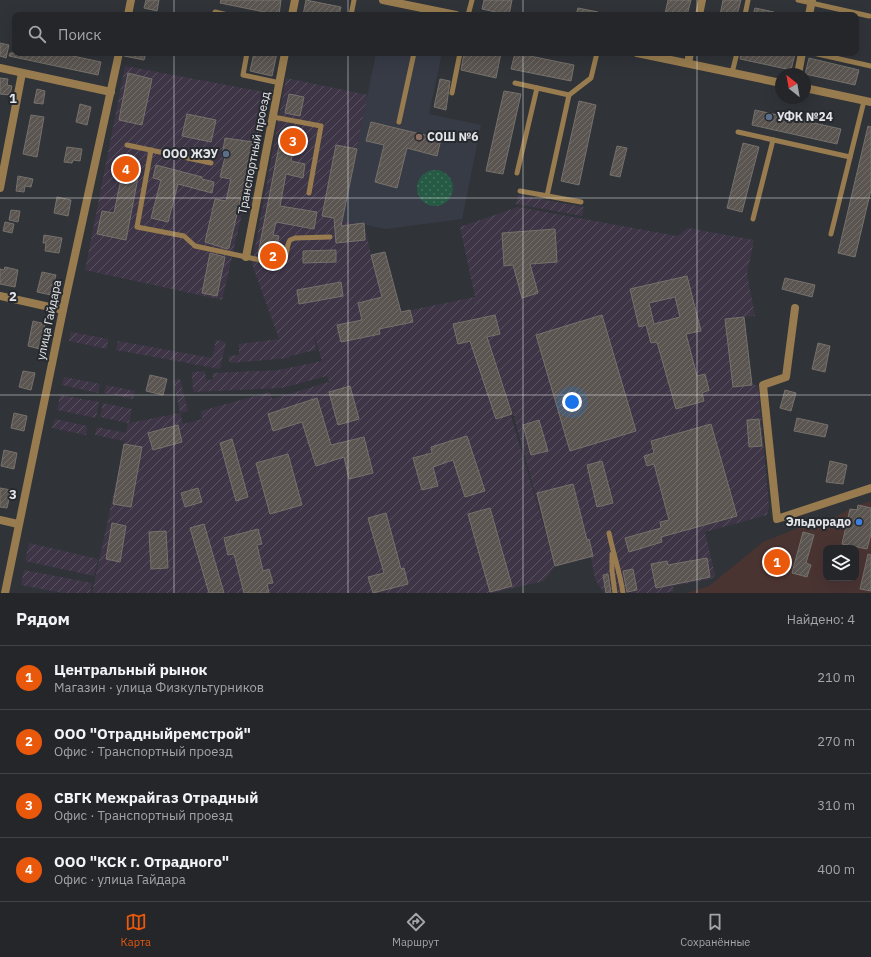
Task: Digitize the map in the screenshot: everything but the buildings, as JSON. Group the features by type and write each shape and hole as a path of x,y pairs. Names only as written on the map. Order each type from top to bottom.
{"street":[{"path":"129,12 131,0"},
{"path":"293,12 295,0"},
{"path":"384,0 423,12"},
{"path":"699,12 702,0"},
{"path":"810,12 812,2"},
{"name":"улица Гайдара","path":"5,593 63,310 118,56"},
{"name":"Транспортный проезд","path":"246,257 284,56"},
{"path":"651,56 775,82"},
{"path":"688,64 689,56"},
{"path":"799,68 801,56"},
{"path":"0,68 111,92"},
{"path":"0,188 22,73"},
{"path":"811,89 867,101"},
{"path":"0,296 63,310"},
{"path":"795,308 786,377 763,386 777,519 871,488"},
{"path":"0,520 18,524"}],"lane":[{"path":"352,12 354,0"},
{"path":"469,12 472,0"},
{"path":"746,12 748,0"},
{"path":"798,0 853,12"},
{"path":"859,14 869,16"},
{"path":"246,56 243,75 280,83"},
{"path":"399,122 413,56"},
{"path":"452,93 459,56"},
{"path":"547,196 569,95 591,78 596,56"},
{"path":"732,73 735,56"},
{"path":"826,56 871,66"},
{"path":"515,83 569,95"},
{"path":"517,173 537,88"},
{"path":"831,234 850,157 867,101"},
{"path":"273,117 321,126 309,193"},
{"path":"738,132 850,157"},
{"path":"753,219 773,140"},
{"path":"126,145 211,163"},
{"path":"151,150 136,226 184,236 195,246 279,264 283,262 285,258 290,240 295,238 330,237"},
{"path":"520,190 581,202"},
{"path":"609,533 615,593"},
{"path":"612,551 619,569 623,593"}],"shaded area":[{"name":"СОШ №6","path":"375,56 441,56 429,114 481,125 462,219 386,229 342,220"},
{"path":"125,66 270,93 222,300 85,270"},
{"path":"286,78 368,95 342,219 364,223 371,255 385,252 401,312 475,297 460,227 518,207 677,236 688,228 754,240 747,274 755,316 744,317 752,385 758,385 769,507 767,515 705,532 715,575 711,579 673,586 674,591 666,593 604,593 595,579 591,557 555,566 544,581 492,593 92,593 126,436 124,441 95,435 97,427 126,433 128,423 100,417 103,403 132,409 129,423 180,413 183,424 202,419 201,411 270,392 272,399 329,382 327,376 282,388 193,392 192,372 205,371 206,381 213,379 213,373 279,370 322,361 314,334 316,350 290,356 289,358 230,363 228,356 239,355 239,344 279,339 252,264","holes":["488,339 514,417 551,551"]},
{"path":"518,195 584,207 582,216 516,204"},
{"path":"71,332 108,339 107,349 69,341"},
{"path":"216,340 226,342 220,369 116,350 118,341 212,358"},
{"path":"64,377 100,384 98,393 62,385"},
{"path":"180,379 188,411 180,413 173,380"},
{"path":"106,385 135,391 133,399 104,393"},
{"path":"60,395 99,402 96,418 57,410"},
{"path":"55,419 87,426 86,435 52,428"},
{"path":"871,501 871,593 687,593 709,586 763,542 795,529 827,521 850,509 857,510 858,505"},
{"path":"29,543 98,559 94,576 25,561"},
{"path":"24,570 92,583 90,593 62,593 21,585"}],"green space":[{"path":"435,170 445,173 450,178 453,188 450,198 445,203 435,206 425,203 420,198 417,188 420,178 425,173"}],"place":[{"name":"УФК №24","path":"769,117"},
{"name":"СОШ №6","path":"419,137"},
{"name":"СВГК Межрайгаз Отрадный","path":"293,141"},
{"name":"ООО ЖЭУ","path":"226,154"},
{"name":"ООО \"КСК г. Отрадного\"","path":"126,169"},
{"name":"ООО \"Отрадныйремстрой\"","path":"273,256"},
{"name":"Эльдорадо","path":"859,522"},
{"name":"Центральный рынок","path":"777,562"}]}
